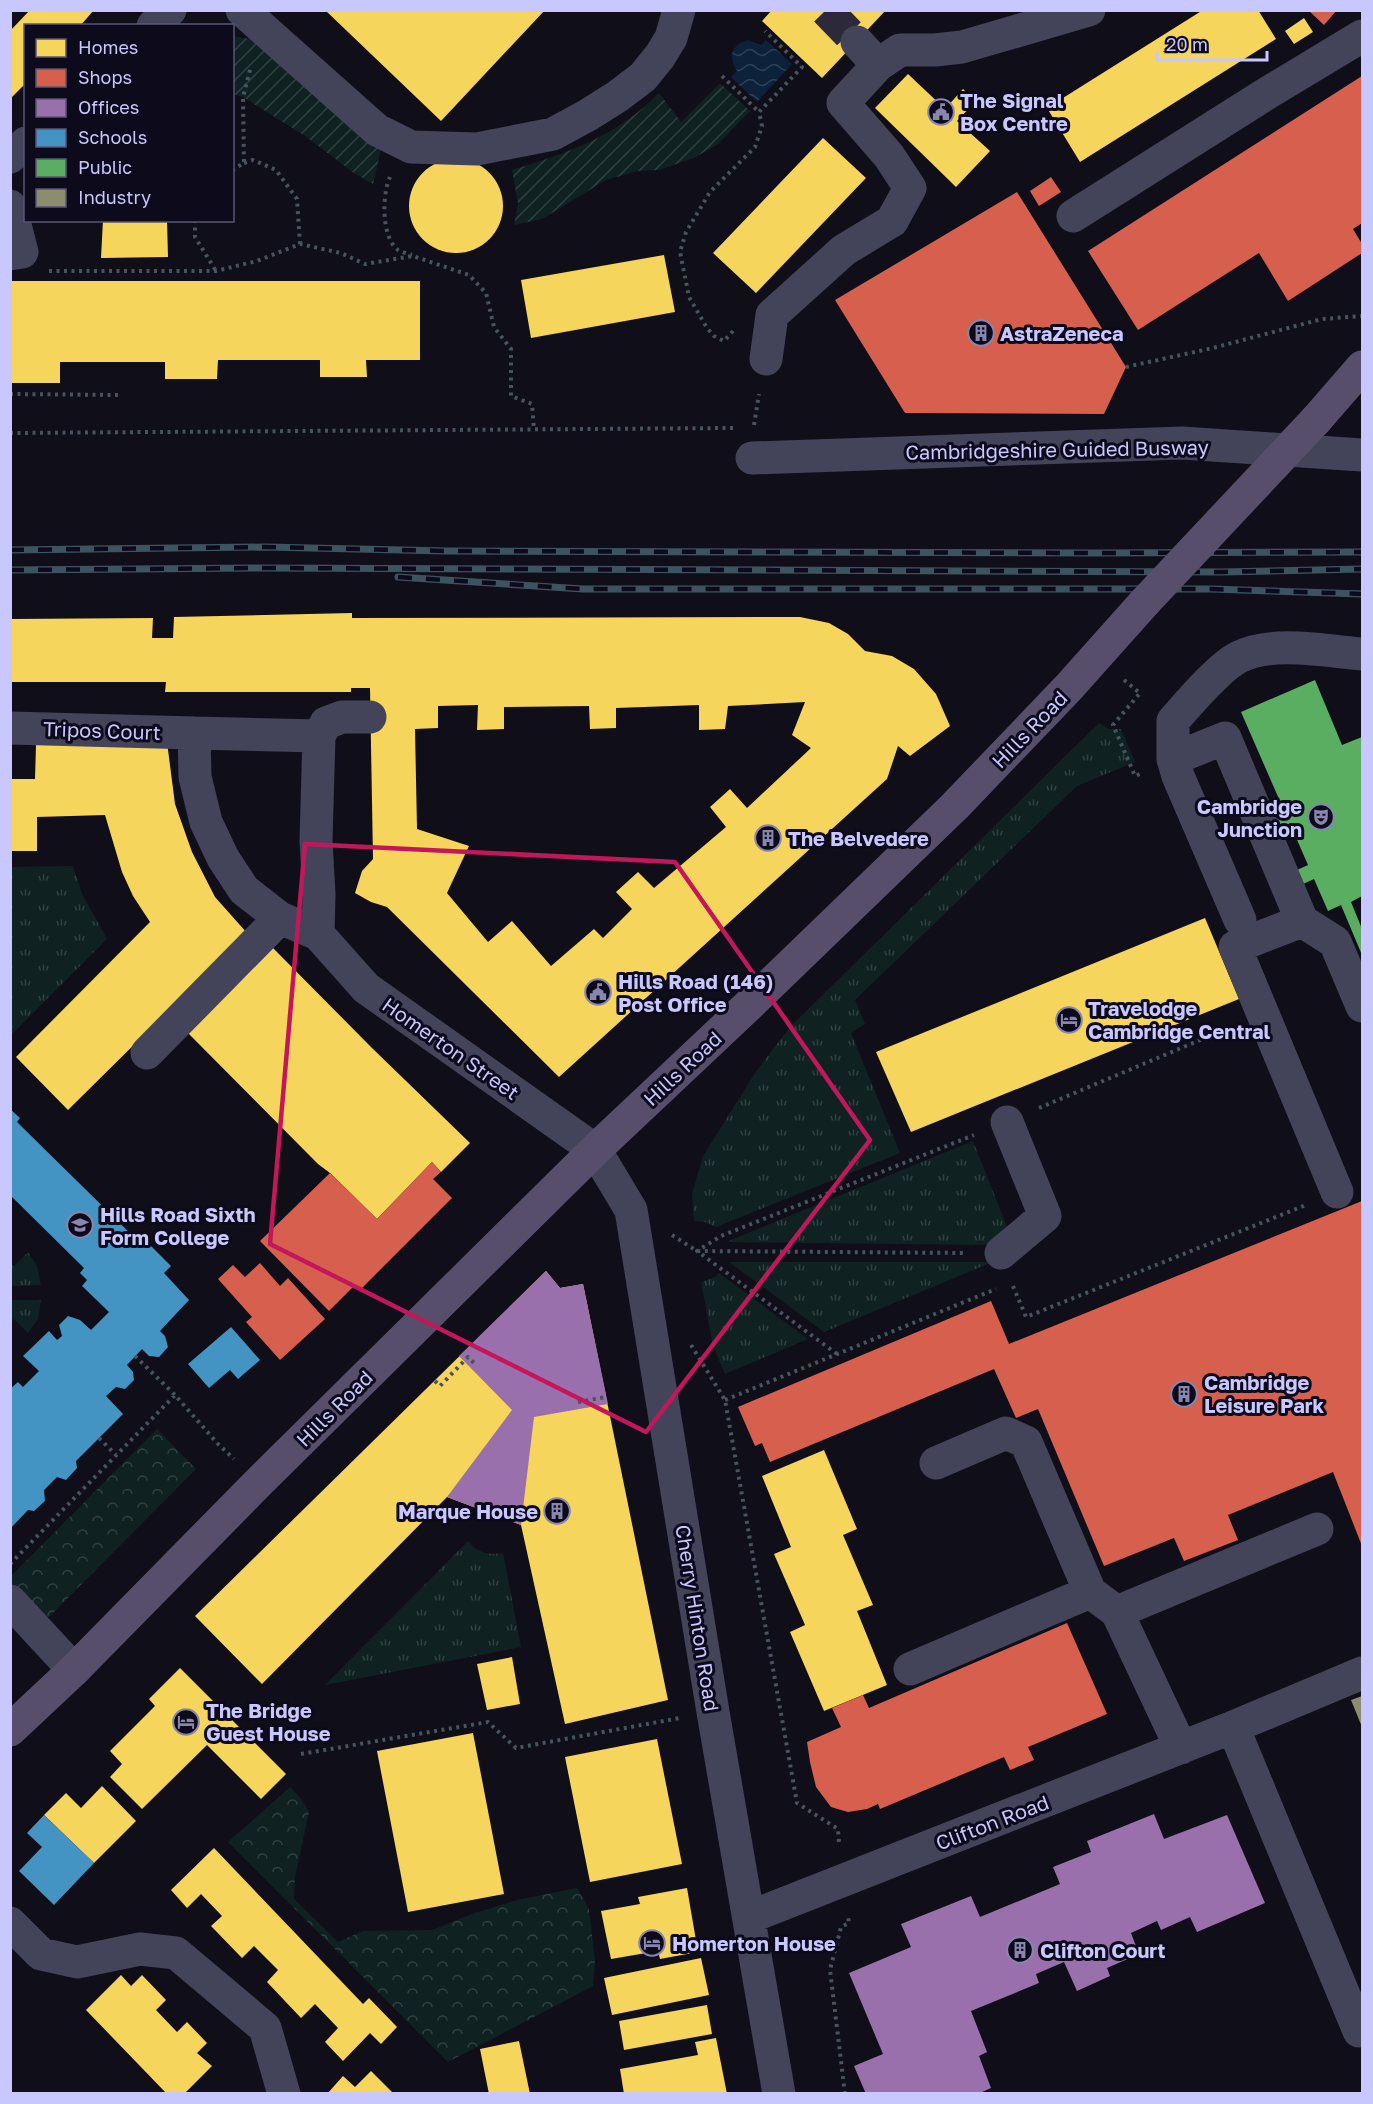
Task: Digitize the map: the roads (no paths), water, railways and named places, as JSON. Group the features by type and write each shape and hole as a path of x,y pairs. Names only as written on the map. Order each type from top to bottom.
{"main road":[{"name":"Hills Road","path":"10,1730 74,1670 259,1482 595,1150 955,806 1316,420 1362,367"}],"street":[{"path":"155,24 170,10"},
{"path":"242,10 377,130 411,147 477,149 553,134 588,115 643,77 671,38 678,10"},
{"path":"766,358 772,315 844,250 892,221 910,188 889,156 843,103 867,53 962,47 1089,10"},
{"path":"1073,216 1362,36"},
{"path":"10,157 24,145"},
{"path":"10,206 16,253"},
{"name":"Cambridgeshire Guided Busway","path":"747,443 1182,443 1362,455"},
{"path":"1240,920 1173,759 1173,721 1206,684 1238,657 1261,649 1281,647 1362,654"},
{"path":"318,934 319,894 316,841 319,736 326,723 342,717 370,717"},
{"name":"Tripos Court","path":"10,728 194,733"},
{"path":"194,733 319,736"},
{"name":"Homerton Street","path":"194,733 195,777 206,822 223,858 244,890 280,918 318,934 366,988 595,1150"},
{"path":"1173,759 1225,738 1302,921 1335,942 1362,1006"},
{"path":"147,1053 280,918"},
{"path":"1302,921 1235,946 1336,1192"},
{"path":"1001,1253 1045,1216 1007,1122"},
{"name":"Cherry Hinton Road","path":"595,1150 631,1210 713,1712 779,2094"},
{"path":"936,1463 1006,1433 1026,1442 1090,1592 1117,1612 1181,1748"},
{"path":"1117,1612 1317,1529"},
{"path":"910,1669 1090,1592"},
{"path":"10,1601 74,1670"},
{"name":"Clifton Road","path":"750,1917 1181,1748 1362,1673"},
{"path":"1233,1727 1359,2031"},
{"path":"10,1923 41,1954 77,1962 140,1949 176,1953 265,2028 284,2094"}],"water":[{"path":"748,40 761,45 766,40 792,64 757,102 731,77 737,71 732,61 733,52 738,45"}],"tunnel":[{"path":"826,10 857,42"}],"railway":[{"path":"10,550 266,547 447,551 1362,552"},
{"path":"10,570 261,568 1222,572 1362,569"},
{"path":"398,577 583,589 1212,589 1362,594"}],"place":[{"name":"The Signal Box Centre","path":"941,112"},
{"name":"AstraZeneca","path":"981,333"},
{"name":"Cambridge Junction","path":"1321,817"},
{"name":"The Belvedere","path":"768,838"},
{"name":"Hills Road (146) Post Office","path":"598,992"},
{"name":"Travelodge Cambridge Central","path":"1069,1020"},
{"name":"Hills Road Sixth Form College","path":"80,1225"},
{"name":"Cambridge Leisure Park","path":"1184,1394"},
{"name":"Marque House","path":"557,1511"},
{"name":"The Bridge Guest House","path":"186,1722"},
{"name":"Homerton House","path":"652,1943"},
{"name":"Clifton Court","path":"1020,1950"}]}
